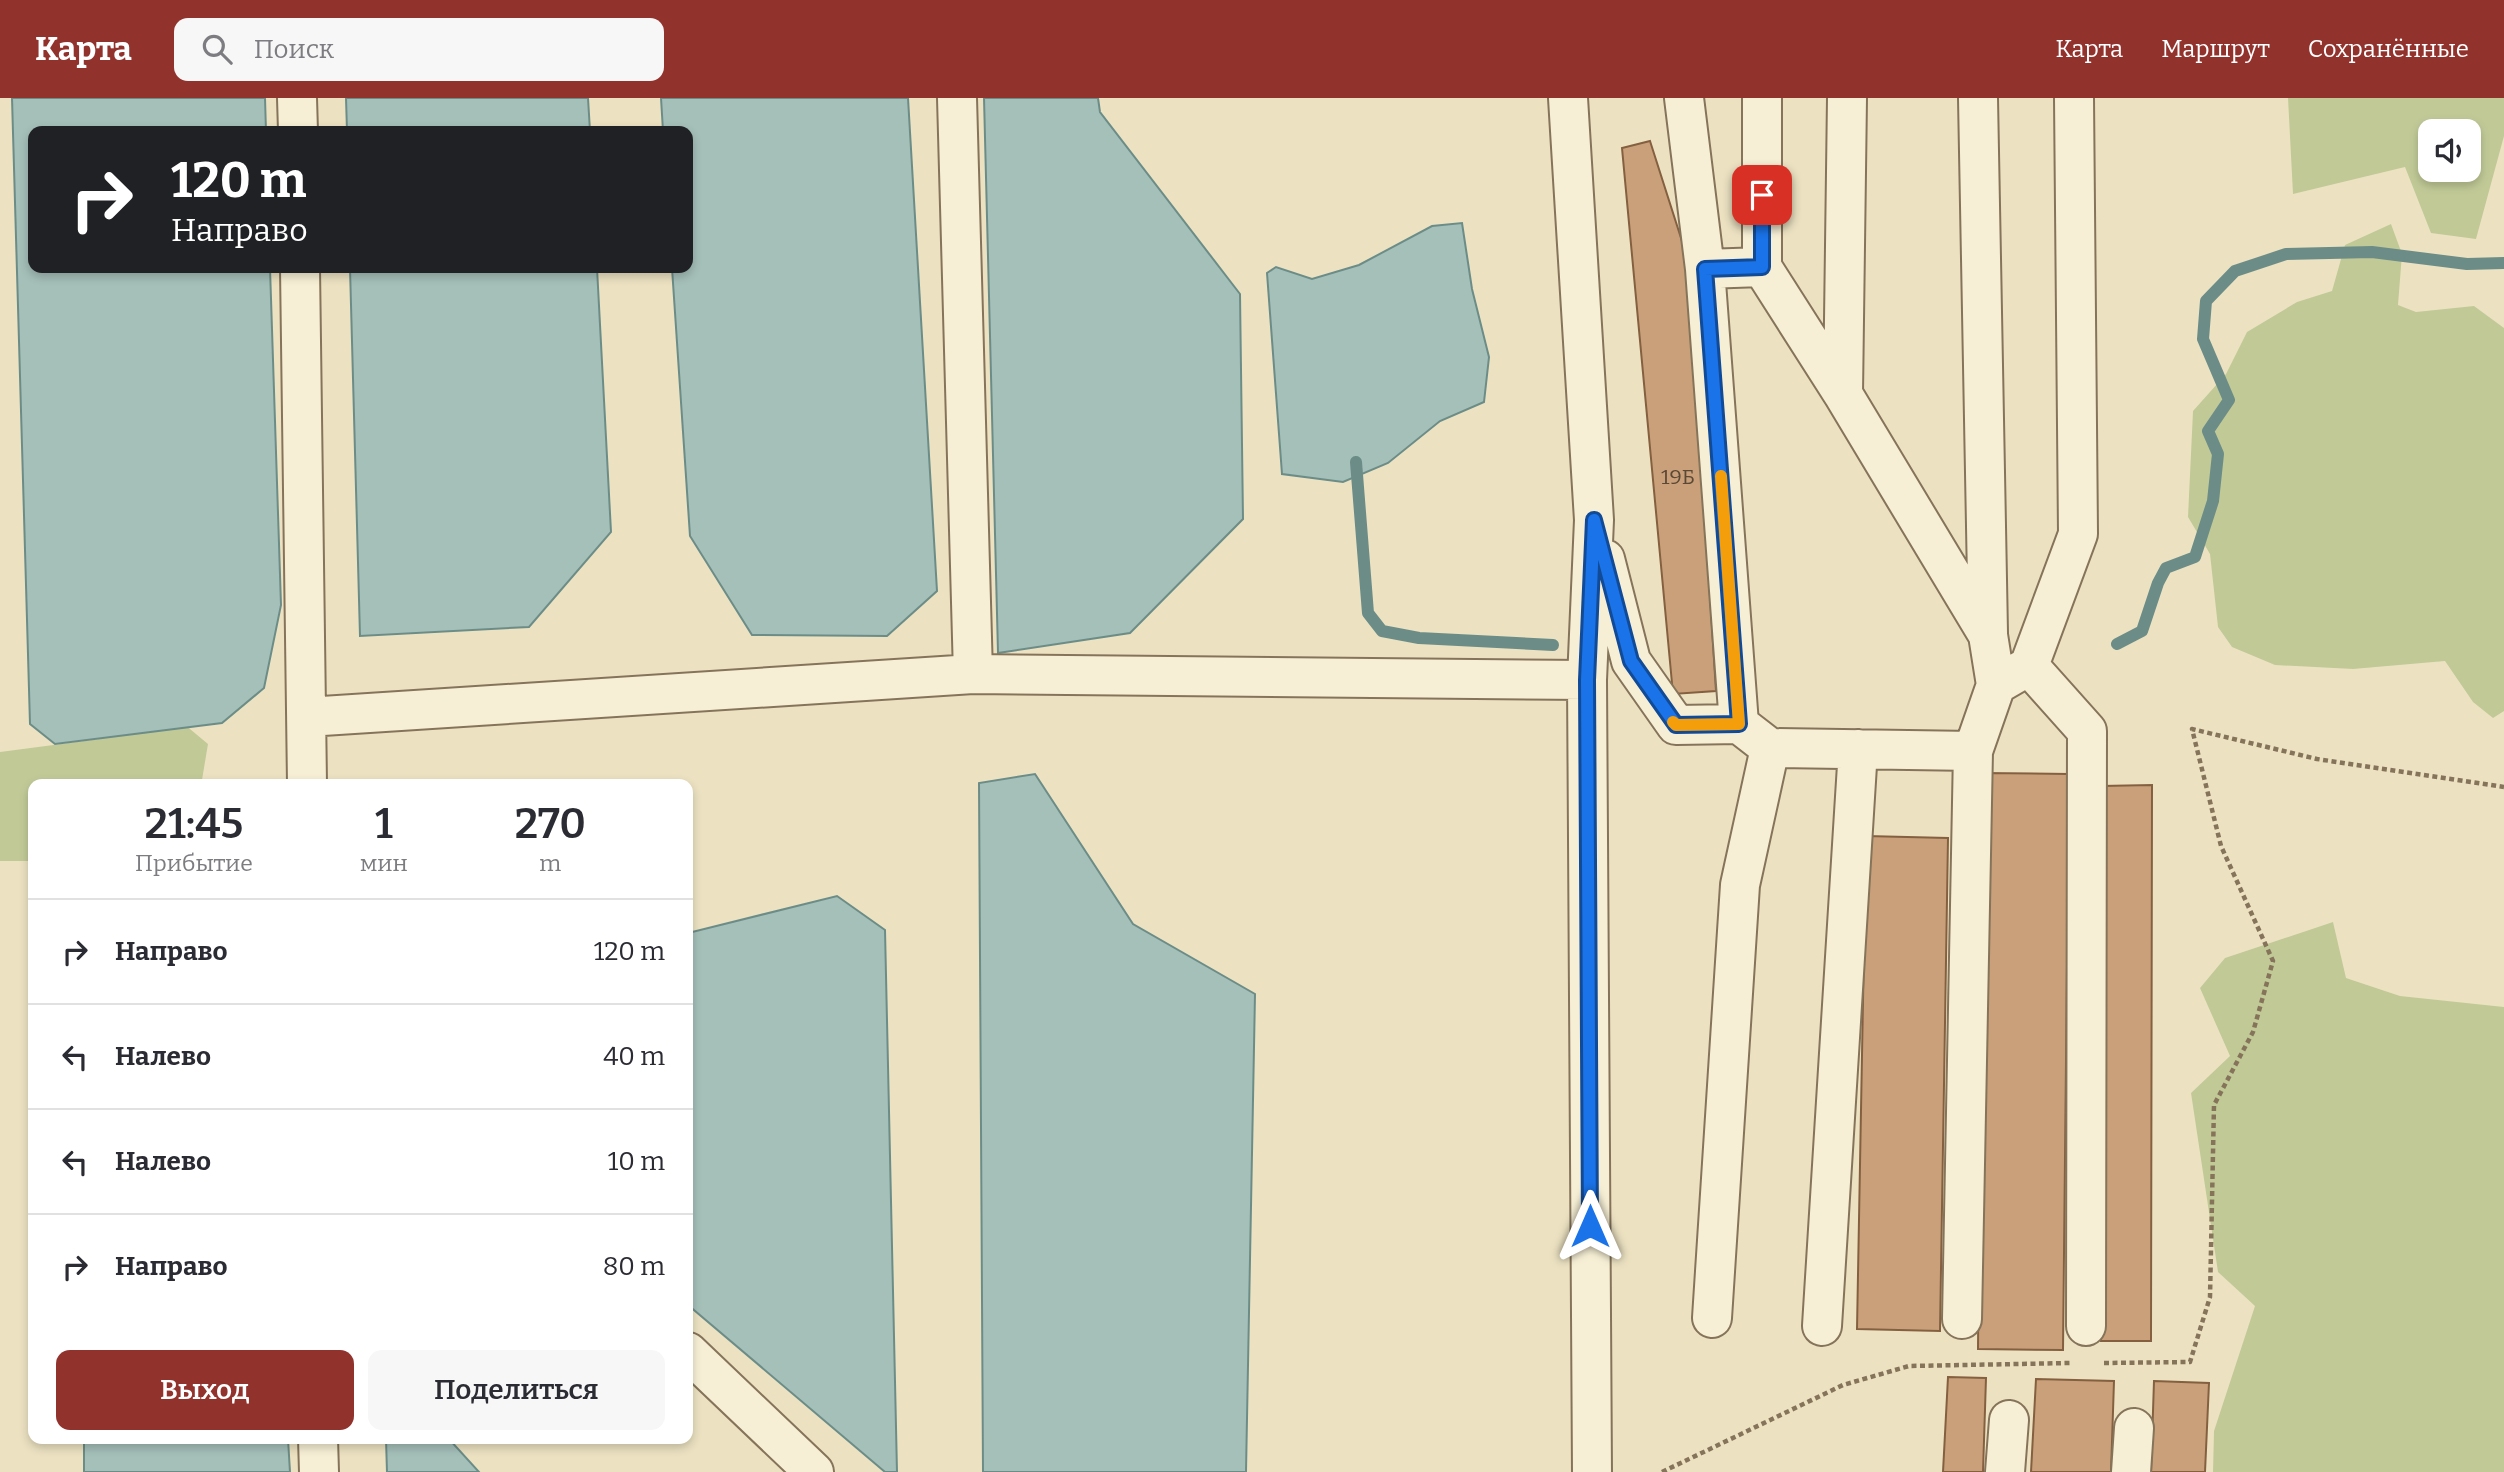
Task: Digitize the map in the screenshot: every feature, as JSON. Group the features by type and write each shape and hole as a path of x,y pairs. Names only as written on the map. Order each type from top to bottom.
{"street":[{"path":"297,98 298,126"},
{"path":"957,98 973,674"},
{"path":"1568,98 1594,520 1587,680 1592,1472"},
{"path":"1684,98 1705,269 1739,724"},
{"path":"1762,98 1762,267 1843,394 1988,635"},
{"path":"1843,394 1847,98"},
{"path":"1962,1319 1973,751 1996,685 1988,635 1978,98"},
{"path":"1996,685 2029,666 2078,534 2074,98"},
{"path":"1705,269 1762,267"},
{"path":"300,273 307,779"},
{"path":"1594,520 1631,661 1676,725 1739,724 1770,748 1973,751"},
{"path":"2029,666 2087,730 2085,1326"},
{"path":"307,718 973,674 1587,680"},
{"path":"1712,1318 1740,885 1770,748"},
{"path":"1822,1326 1858,749"},
{"path":"693,1357 814,1472"},
{"path":"2006,1472 2009,1420"},
{"path":"2131,1472 2134,1428"},
{"path":"318,1444 320,1472"}],"path":[{"path":"2192,729 2318,759 2504,787"}],"green space":[{"path":"2288,98 2504,98 2504,136 2476,239 2431,233 2405,167 2293,194"},
{"path":"2391,224 2402,254 2398,305 2416,312 2474,306 2504,328 2504,711 2493,718 2473,702 2445,661 2353,669 2275,665 2232,647 2218,627 2210,554 2188,517 2193,411 2226,374 2247,332 2297,302 2332,291 2345,245"},
{"path":"166,709 208,744 202,779 28,779 28,861 0,861 0,752 99,739"},
{"path":"2333,922 2346,978 2400,996 2504,1007 2504,1472 2213,1472 2214,1431 2255,1306 2218,1272 2191,1093 2230,1056 2200,988 2225,958"}],"water":[{"path":"12,98 265,98 266,126 28,126 28,273 270,273 281,605 264,688 222,723 55,744 30,724"},
{"path":"346,98 588,98 590,126 347,126"},
{"path":"661,98 908,98 937,591 887,636 752,635 690,536 672,273 693,273 693,126 663,126"},
{"path":"984,98 1098,98 1100,112 1240,294 1243,519 1130,633 998,653"},
{"path":"1462,223 1472,289 1489,357 1484,402 1440,421 1388,463 1343,482 1282,474 1267,273 1276,267 1312,279 1359,265 1432,226"},
{"path":"350,273 597,273 611,532 529,627 360,636"},
{"path":"1035,774 1133,924 1255,994 1246,1472 983,1472 979,783"},
{"path":"837,896 885,930 897,1472 885,1472 693,1309 693,932"},
{"path":"84,1444 288,1444 290,1472 84,1472"},
{"path":"386,1444 454,1444 479,1472 387,1472"}],"building":[{"path":"1650,141 1689,263 1716,691 1673,694 1622,148"},
{"path":"1983,773 2069,774 2063,1350 1978,1349"},
{"path":"2152,785 2151,1341 2101,1341 2101,786"},
{"path":"1866,836 1948,838 1940,1331 1857,1329"},
{"path":"1948,1377 1986,1378 1983,1472 1943,1472"},
{"path":"2036,1379 2114,1381 2111,1472 2031,1472"},
{"path":"2154,1381 2209,1383 2205,1472 2151,1472"}],"waterway":[{"path":"2117,644 2142,631 2158,583 2166,568 2195,557 2213,501 2218,454 2208,431 2229,400 2203,339 2206,301 2235,271 2286,254 2372,252 2467,264 2504,263"},
{"path":"1356,462 1368,613 1382,631 1419,638 1553,645"}],"slow traffic":[{"path":"1673,722 1676,725 1739,724 1721,476"}],"route":[{"path":"1590,1226 1587,680 1594,520 1631,661 1676,725 1739,724 1705,269 1762,267 1762,195"}]}
